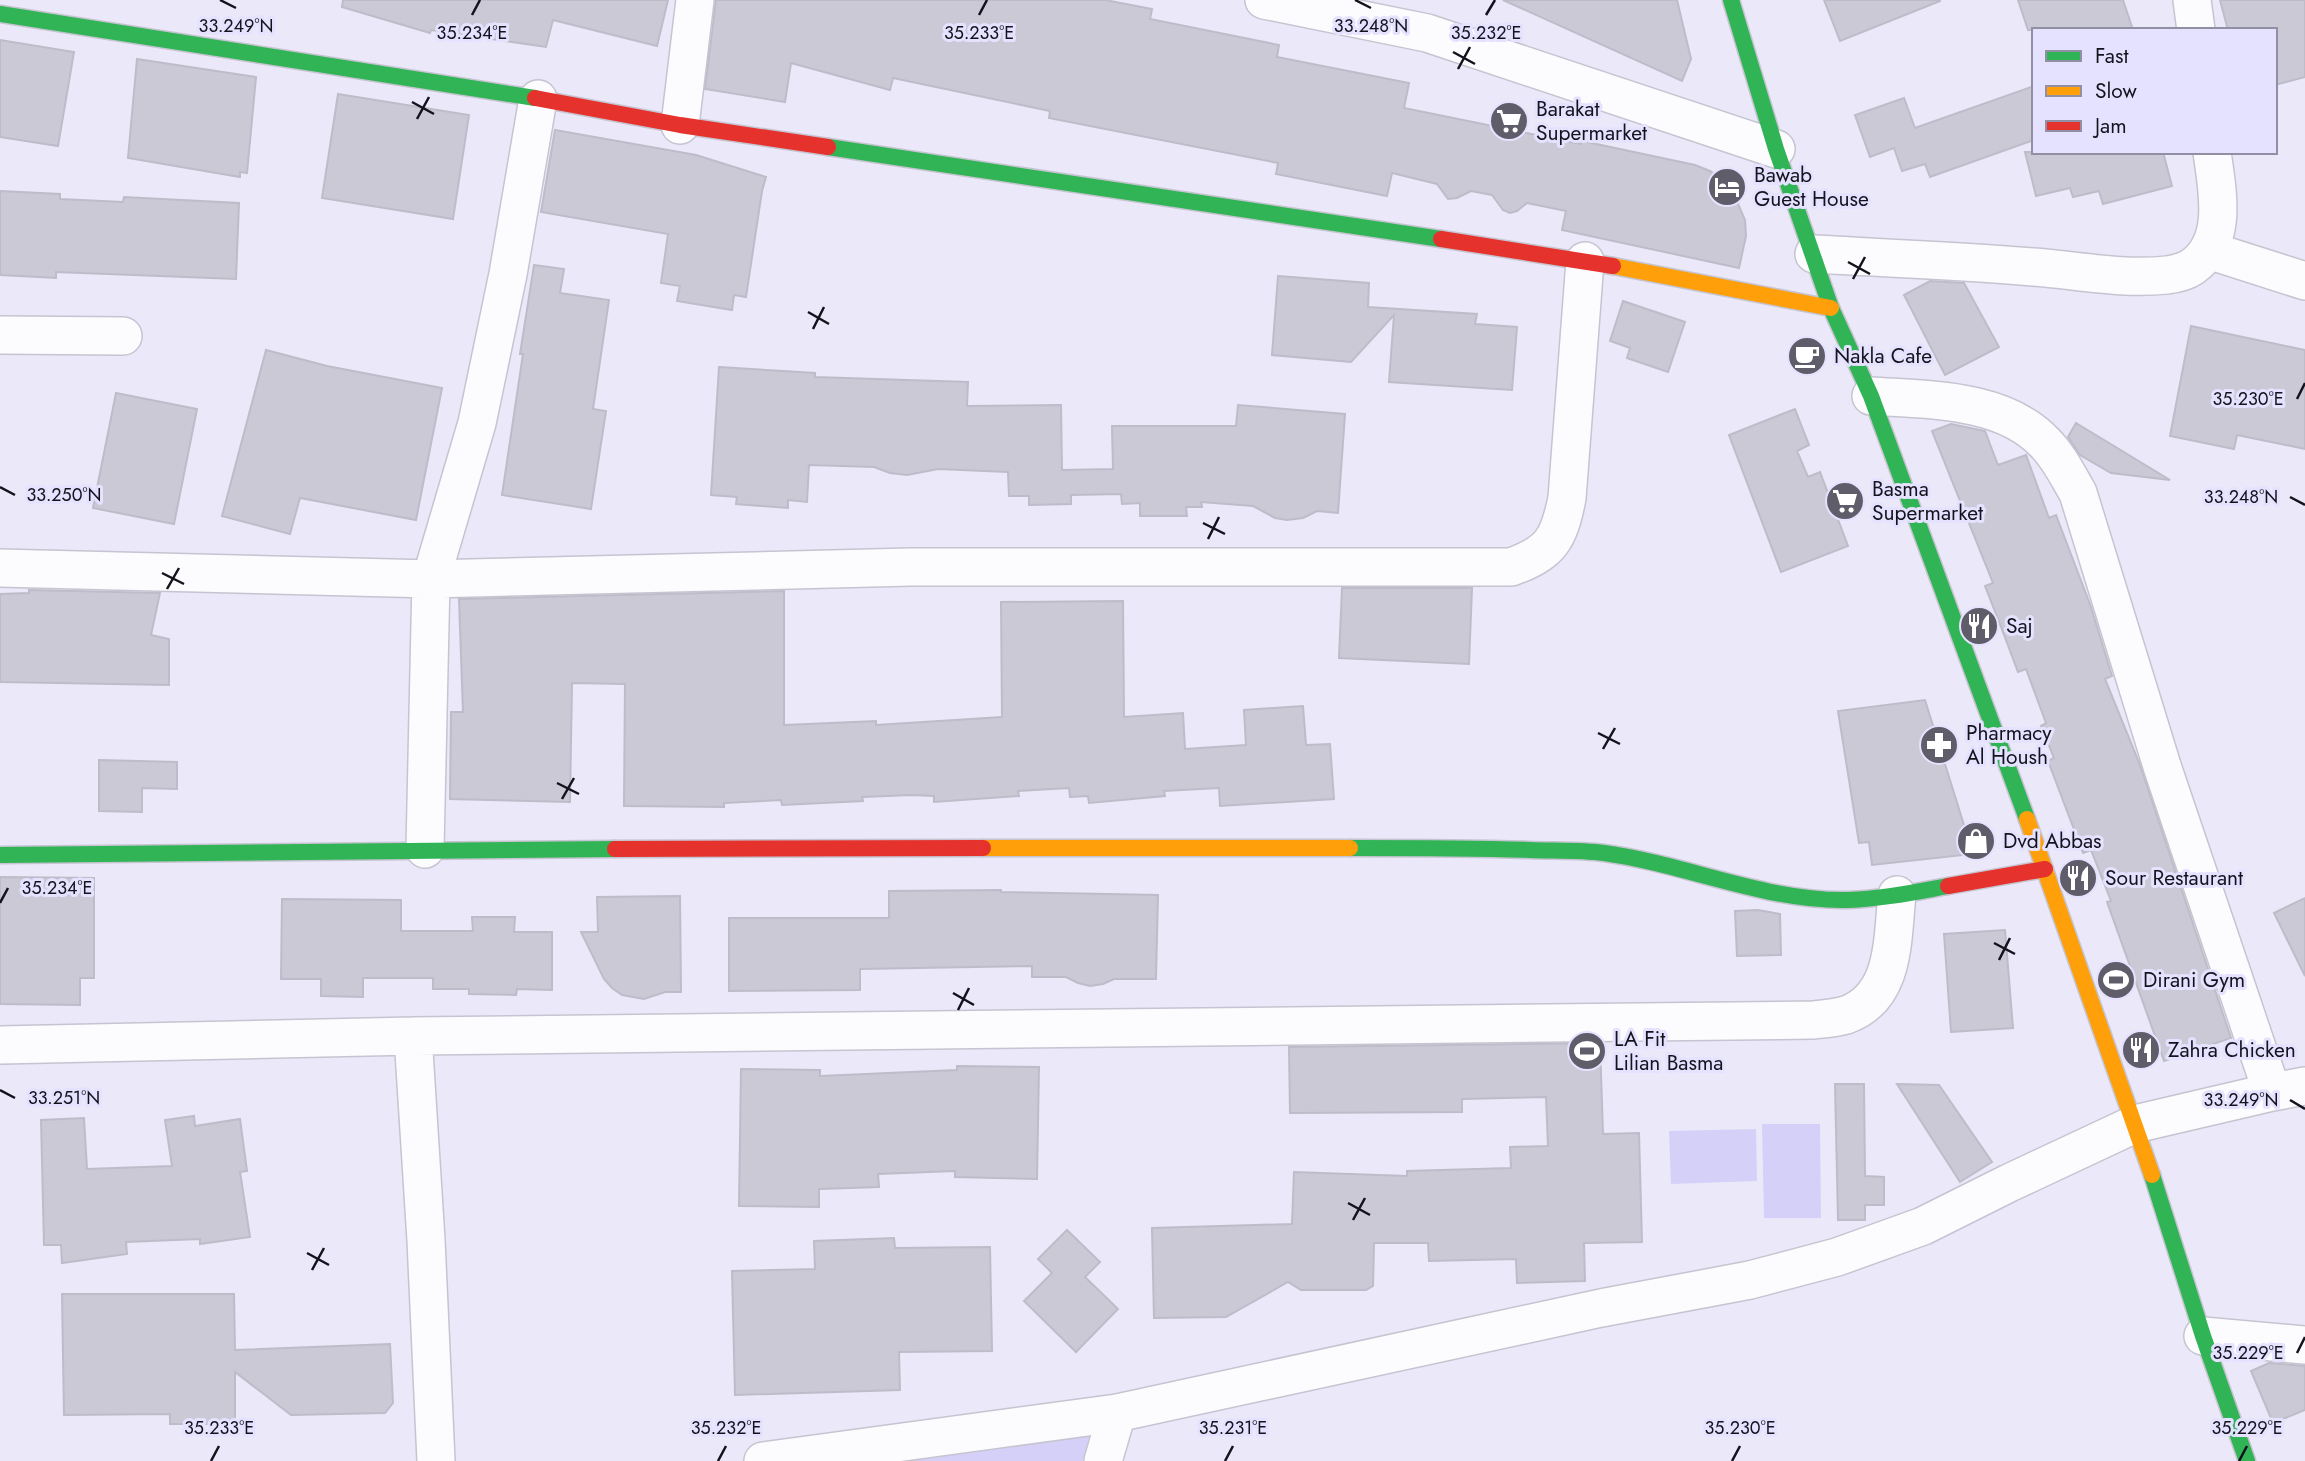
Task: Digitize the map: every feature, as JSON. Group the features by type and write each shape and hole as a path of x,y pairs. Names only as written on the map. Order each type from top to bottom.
{"street":[{"path":"680,125 695,0"},
{"path":"1264,0 1427,33 1776,149"},
{"path":"1361,0 1427,33"},
{"path":"1731,0 1776,149 1831,308 1871,396 2045,869 2135,1124 2203,1336 2247,1461"},
{"path":"2192,0 2196,28"},
{"path":"0,13 538,99 680,125 1585,261 1831,308"},
{"path":"425,849 431,579 477,423 508,274 538,99"},
{"path":"1814,254 2167,275 2192,268 2208,250 2216,228 2218,201 2212,154"},
{"path":"2208,250 2305,281"},
{"path":"0,568 431,579 911,567 1511,567 1533,559 1553,542 1562,520 1567,498 1585,261"},
{"path":"0,335 123,336"},
{"path":"763,1461 1117,1413 1588,1311 1750,1280 1838,1257 1923,1226 2135,1124 2288,1089 2162,766 2078,493 2066,472 2045,442 1997,412 1959,402 1871,396"},
{"path":"0,855 425,849 1459,848 1602,853 1655,862 1757,888 1801,896 1847,900 1897,895 2045,869"},
{"path":"0,1045 413,1036 1813,1020 1845,1015 1867,1004 1881,987 1890,965 1897,895"},
{"path":"413,1036 436,1461"},
{"path":"2203,1336 2305,1345"},
{"path":"1103,1461 1117,1413"}],"shaded area":[{"path":"1762,1124 1820,1124 1821,1218 1764,1218"},
{"path":"1756,1129 1757,1181 1671,1184 1669,1131"},
{"path":"1117,1413 1103,1461 906,1461 914,1442"}],"building":[{"path":"343,0 668,0 657,46 553,20 546,47 431,30 430,33 342,7"},
{"path":"716,0 1105,0 1152,9 1150,19 1279,45 1277,57 1409,83 1404,108 1581,144 1582,141 1695,165 1710,171 1723,180 1733,192 1745,220 1746,236 1739,268 1562,230 1566,211 1527,203 1510,213 1503,210 1492,195 1471,191 1448,199 1437,184 1392,173 1387,196 1276,174 1278,163 1049,118 1050,111 893,78 890,90 791,63 785,102 705,89"},
{"path":"1503,0 1677,0 1691,59 1682,81"},
{"path":"1824,0 1940,0 1940,1 1840,41"},
{"path":"2018,0 2123,0 2132,28 2032,28 2028,30"},
{"path":"2220,0 2305,0 2305,77 2277,84 2277,28 2227,28"},
{"path":"0,40 74,52 58,146 0,137"},
{"path":"137,59 256,77 247,173 240,172 240,177 128,158"},
{"path":"2032,87 2032,141 1930,177 1925,164 1902,171 1894,148 1870,157 1855,115 1904,98 1915,128"},
{"path":"338,94 469,115 453,219 322,198"},
{"path":"555,130 696,155 766,177 746,297 734,295 732,310 677,301 680,286 661,283 668,234 541,212"},
{"path":"2025,152 2164,154 2172,186 2103,204 2099,191 2073,197 2070,188 2036,196"},
{"path":"0,191 60,194 60,199 123,202 124,197 239,203 236,279 56,272 56,278 0,275"},
{"path":"534,265 564,269 560,293 609,300 593,409 606,411 591,509 502,495"},
{"path":"1278,276 1369,283 1368,307 1477,314 1475,324 1517,327 1512,390 1389,382 1394,315 1351,362 1272,355"},
{"path":"1930,281 1964,283 1999,347 1945,375 1904,295"},
{"path":"1623,301 1685,322 1668,372 1627,358 1630,348 1610,341"},
{"path":"2191,326 2305,350 2305,449 2237,435 2234,449 2170,436"},
{"path":"266,350 327,366 442,388 416,520 300,498 290,534 222,516"},
{"path":"719,367 815,373 815,377 968,382 967,406 1061,405 1062,470 1113,469 1112,426 1236,426 1238,405 1345,414 1338,513 1317,511 1303,518 1287,520 1275,518 1253,506 1201,502 1202,507 1186,507 1187,516 1140,516 1140,503 1122,504 1121,494 1071,495 1071,504 1029,505 1029,496 1009,496 1008,472 938,469 907,475 874,467 809,465 807,502 788,500 788,508 736,504 737,497 711,495"},
{"path":"116,393 197,409 174,524 93,508"},
{"path":"1795,409 1809,445 1797,451 1808,477 1820,472 1848,546 1781,572 1729,435"},
{"path":"2076,423 2170,480 2111,473 2080,455 2068,437"},
{"path":"1951,424 1985,431 1998,465 2026,455 2049,518 2056,515 2091,607 2112,676 2105,679 2140,765 2231,1038 2164,1061 2107,902 2111,901 2091,850 2083,853 2048,761 2054,758 2041,726 2046,723 2026,669 2018,672 1985,586 1993,583 1932,431"},
{"path":"1342,588 1472,588 1469,664 1339,658"},
{"path":"29,590 160,593 151,635 169,639 169,685 0,682 0,594 29,593"},
{"path":"784,591 784,725 876,721 876,725 1002,717 1001,602 1123,601 1124,717 1183,713 1185,749 1246,745 1244,710 1303,706 1306,745 1330,744 1334,799 1220,806 1219,788 1164,791 1165,796 1089,803 1088,796 1070,797 1069,788 1018,791 1019,796 934,802 934,796 912,795 862,797 863,801 782,805 781,800 724,803 724,807 624,806 625,684 572,683 570,802 450,799 451,712 463,712 459,599"},
{"path":"1925,700 1973,854 1872,865 1869,842 1859,843 1838,711"},
{"path":"99,760 177,762 177,789 142,788 142,812 99,811"},
{"path":"0,877 94,878 94,978 80,978 80,1005 0,1004"},
{"path":"1001,890 1158,895 1156,979 1114,979 1090,986 1066,977 1032,977 1032,966 860,969 860,990 729,991 729,918 889,918 889,891"},
{"path":"680,896 681,992 665,992 644,999 622,995 604,979 581,932 598,932 597,897"},
{"path":"2305,898 2305,976 2274,913"},
{"path":"282,899 401,900 401,931 473,931 472,917 515,917 514,932 552,932 552,990 517,989 516,995 469,994 469,989 433,989 433,978 363,978 363,997 321,996 321,979 281,979"},
{"path":"1758,910 1780,914 1781,955 1737,956 1735,911"},
{"path":"2005,930 2013,1028 1951,1032 1944,934"},
{"path":"1600,1043 1603,1134 1639,1133 1642,1242 1584,1243 1585,1281 1517,1283 1516,1259 1429,1261 1428,1243 1374,1243 1373,1286 1366,1290 1301,1290 1288,1282 1226,1317 1154,1318 1152,1228 1292,1224 1294,1172 1407,1176 1407,1171 1511,1168 1510,1147 1548,1146 1546,1097 1462,1099 1462,1112 1290,1113 1289,1047"},
{"path":"957,1066 1039,1067 1037,1179 955,1177 955,1171 878,1174 879,1187 819,1189 819,1207 739,1206 741,1069 820,1070 820,1076 957,1070"},
{"path":"1835,1084 1864,1084 1865,1176 1884,1177 1884,1205 1865,1205 1865,1220 1838,1220"},
{"path":"1897,1084 1939,1085 1992,1162 1960,1182"},
{"path":"194,1116 195,1126 240,1119 247,1171 240,1172 250,1237 200,1244 200,1239 126,1242 127,1254 62,1263 61,1245 44,1245 41,1120 84,1118 87,1169 172,1166 165,1120"},
{"path":"1067,1230 1100,1262 1085,1277 1118,1309 1076,1352 1024,1301 1052,1273 1038,1259"},
{"path":"894,1238 895,1248 990,1247 992,1351 899,1352 900,1390 735,1395 732,1271 815,1269 814,1241"},
{"path":"62,1294 234,1294 235,1350 390,1344 393,1403 385,1413 291,1415 235,1372 235,1424 170,1424 170,1414 64,1415"},
{"path":"2269,1363 2305,1366 2305,1410 2273,1423 2251,1371"}],"traffic: fast":[{"path":"1731,0 1776,149 1831,308 1871,396 2027,819"},
{"path":"0,14 535,98"},
{"path":"828,147 1441,239"},
{"path":"1350,848 1604,853 1665,865 1757,889 1818,899 1873,898 1948,886"},
{"path":"0,855 615,849"},
{"path":"2152,1175 2203,1336 2247,1461"}],"traffic: slow":[{"path":"1613,266 1831,308"},
{"path":"2027,819 2152,1175"},
{"path":"983,848 1350,848"}],"traffic: jam":[{"path":"535,98 680,125 828,147"},
{"path":"1441,239 1613,266"},
{"path":"615,849 983,848"},
{"path":"1948,886 2045,869"}],"place":[{"name":"Barakat Supermarket","path":"1509,121"},
{"name":"Bawab Guest House","path":"1727,187"},
{"name":"Nakla Cafe","path":"1807,356"},
{"name":"Basma Supermarket","path":"1845,501"},
{"name":"Saj","path":"1979,626"},
{"name":"Pharmacy Al Housh","path":"1939,745"},
{"name":"Dvd Abbas","path":"1976,841"},
{"name":"Sour Restaurant","path":"2078,878"},
{"name":"Dirani Gym","path":"2116,980"},
{"name":"Zahra Chicken","path":"2141,1050"},
{"name":"LA Fit Lilian Basma","path":"1587,1051"}]}
